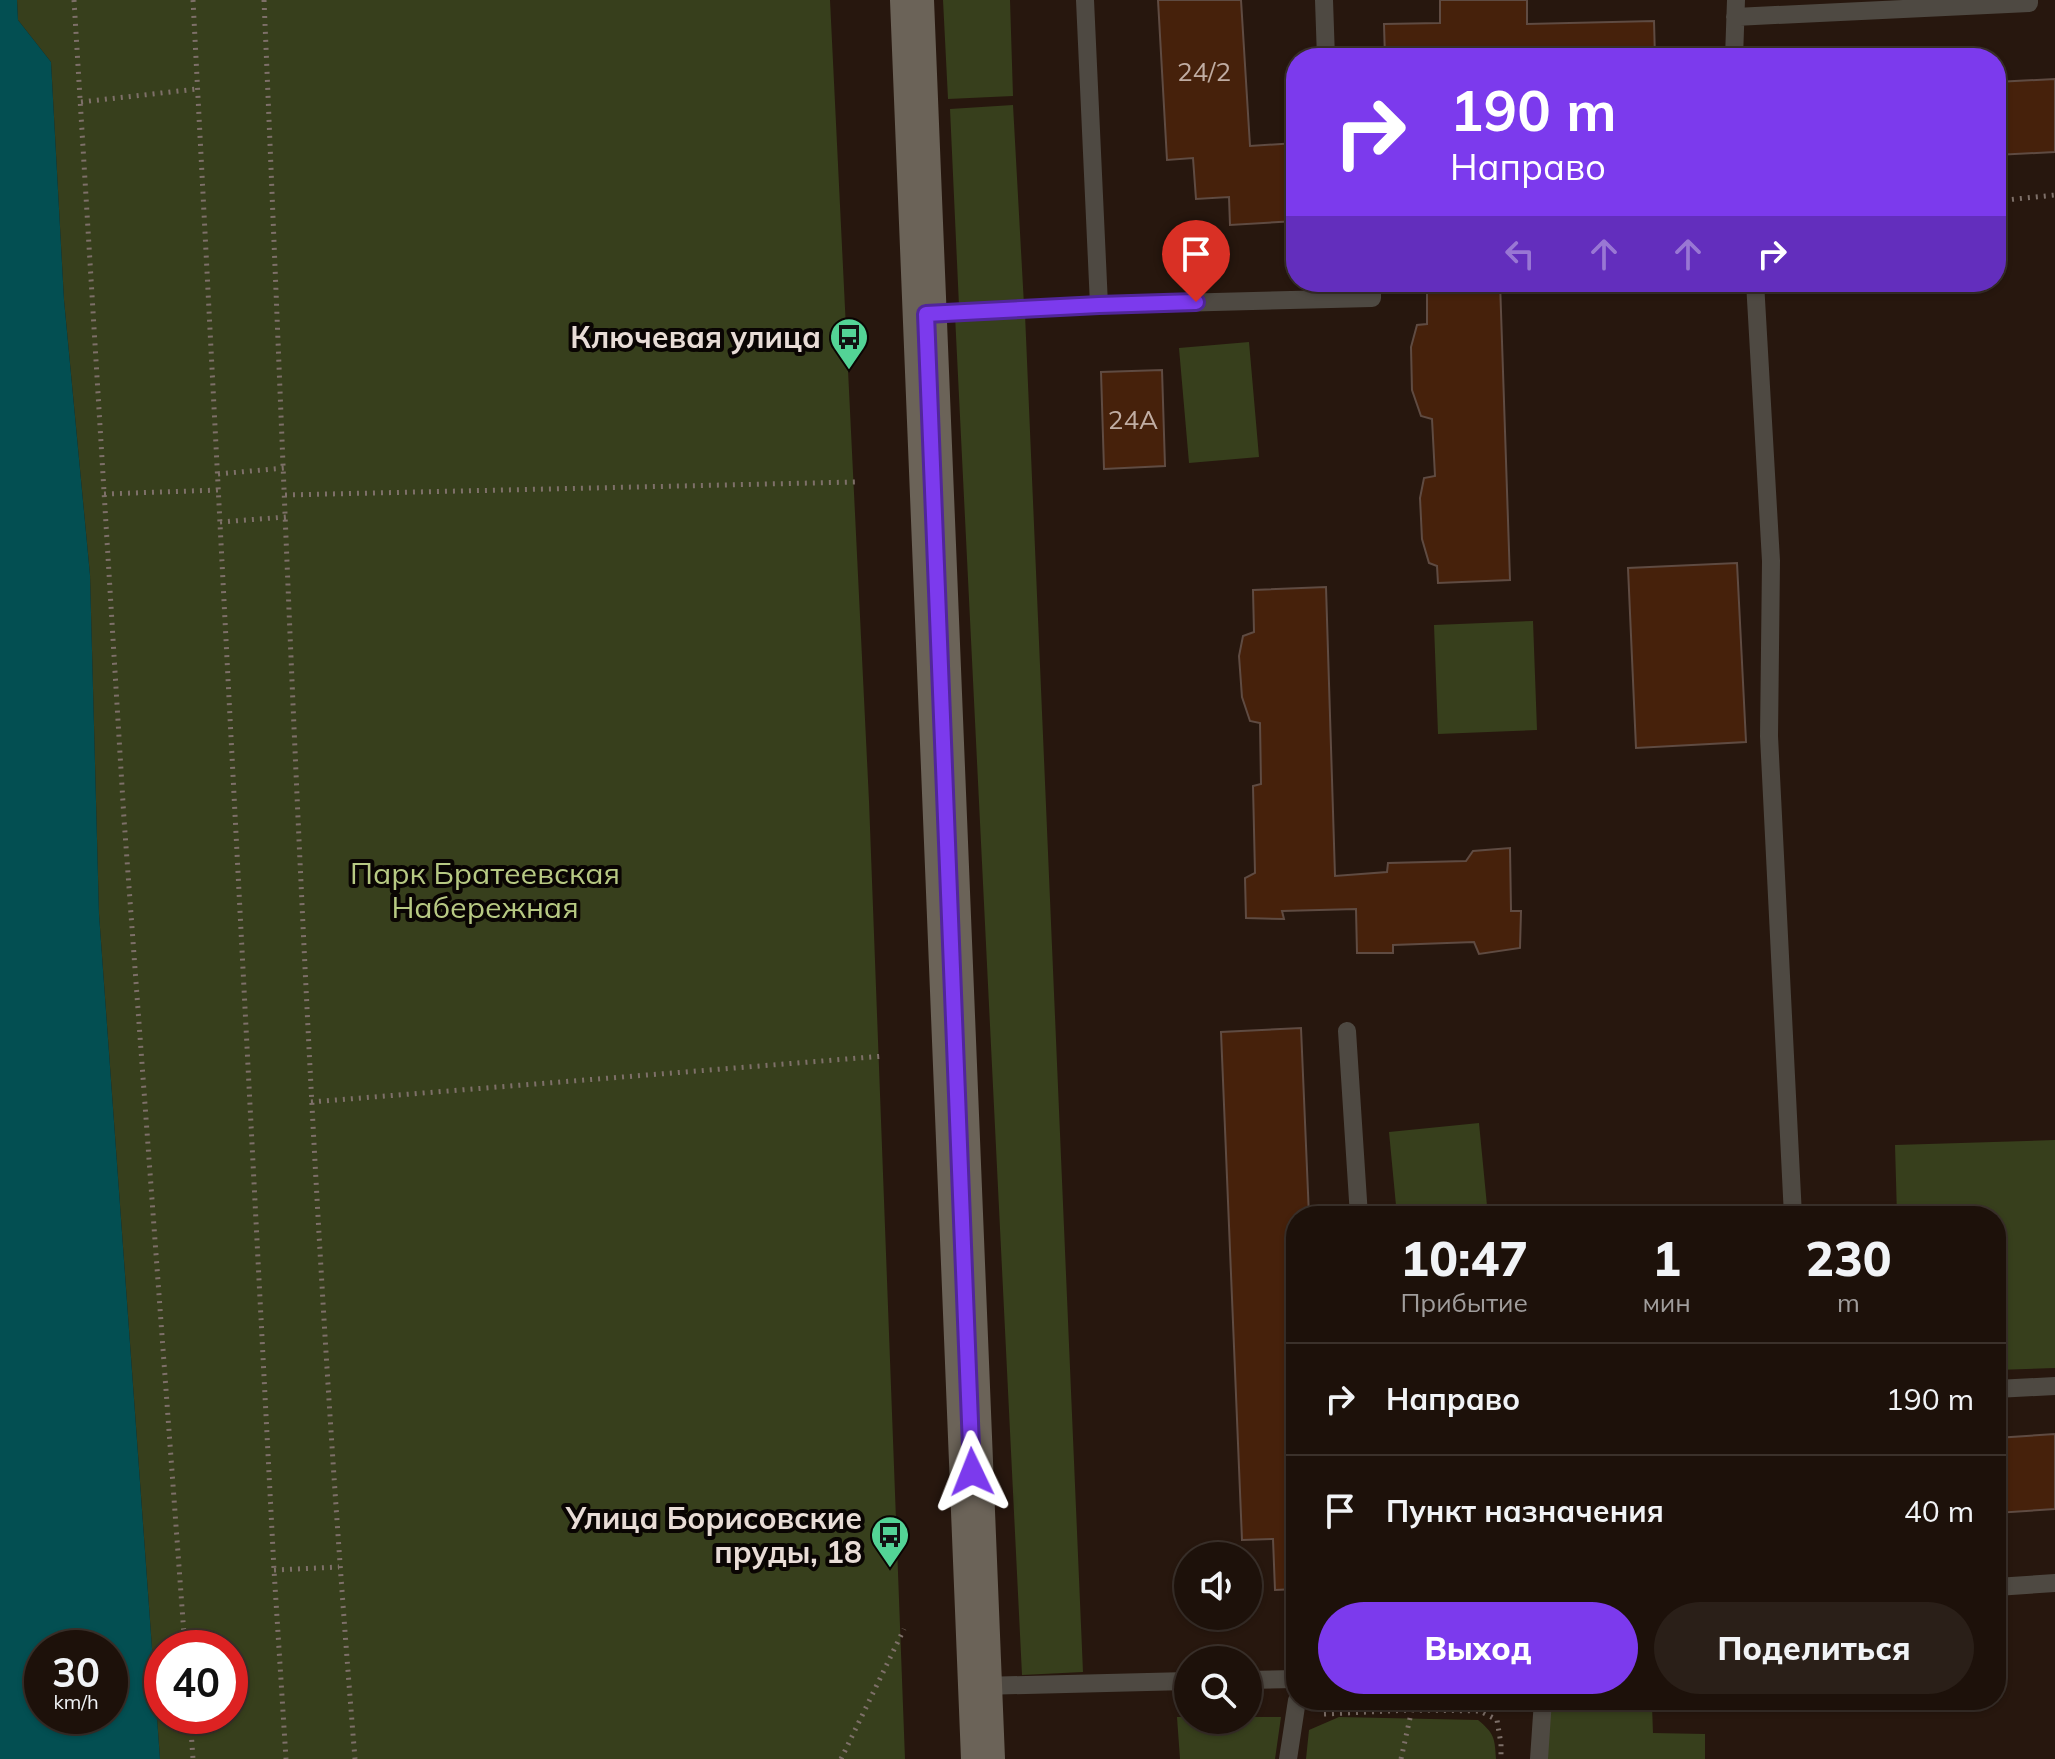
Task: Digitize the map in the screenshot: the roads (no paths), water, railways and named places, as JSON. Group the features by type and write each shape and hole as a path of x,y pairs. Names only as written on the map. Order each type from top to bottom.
{"street":[{"path":"912,0 983,1759"}],"lane":[{"path":"1085,0 1099,305"},
{"path":"1324,0 1326,48"},
{"path":"1734,48 1736,9 2029,3 2029,0"},
{"path":"926,314 1099,305 1372,298 1372,292"},
{"path":"1756,292 1771,561 1769,736 1792,1206"},
{"path":"1347,1031 1358,1206"},
{"path":"2006,1388 2055,1386"},
{"path":"2006,1586 2055,1583"},
{"path":"1262,1680 1286,1679"},
{"path":"981,1686 1174,1681"},
{"path":"1288,1759 1295,1710"},
{"path":"1539,1759 1542,1710"}],"water":[{"path":"0,0 17,0 18,20 51,62 64,300 90,575 99,914 151,1630 144,1630 144,1734 158,1734 160,1759 0,1759"}],"place":[{"name":"Ключевая улица","path":"849,371"},
{"name":"Улица Борисовские пруды, 18","path":"890,1569"}],"park label":[{"name":"Парк Братеевская Набережная","path":"485,890"}]}
